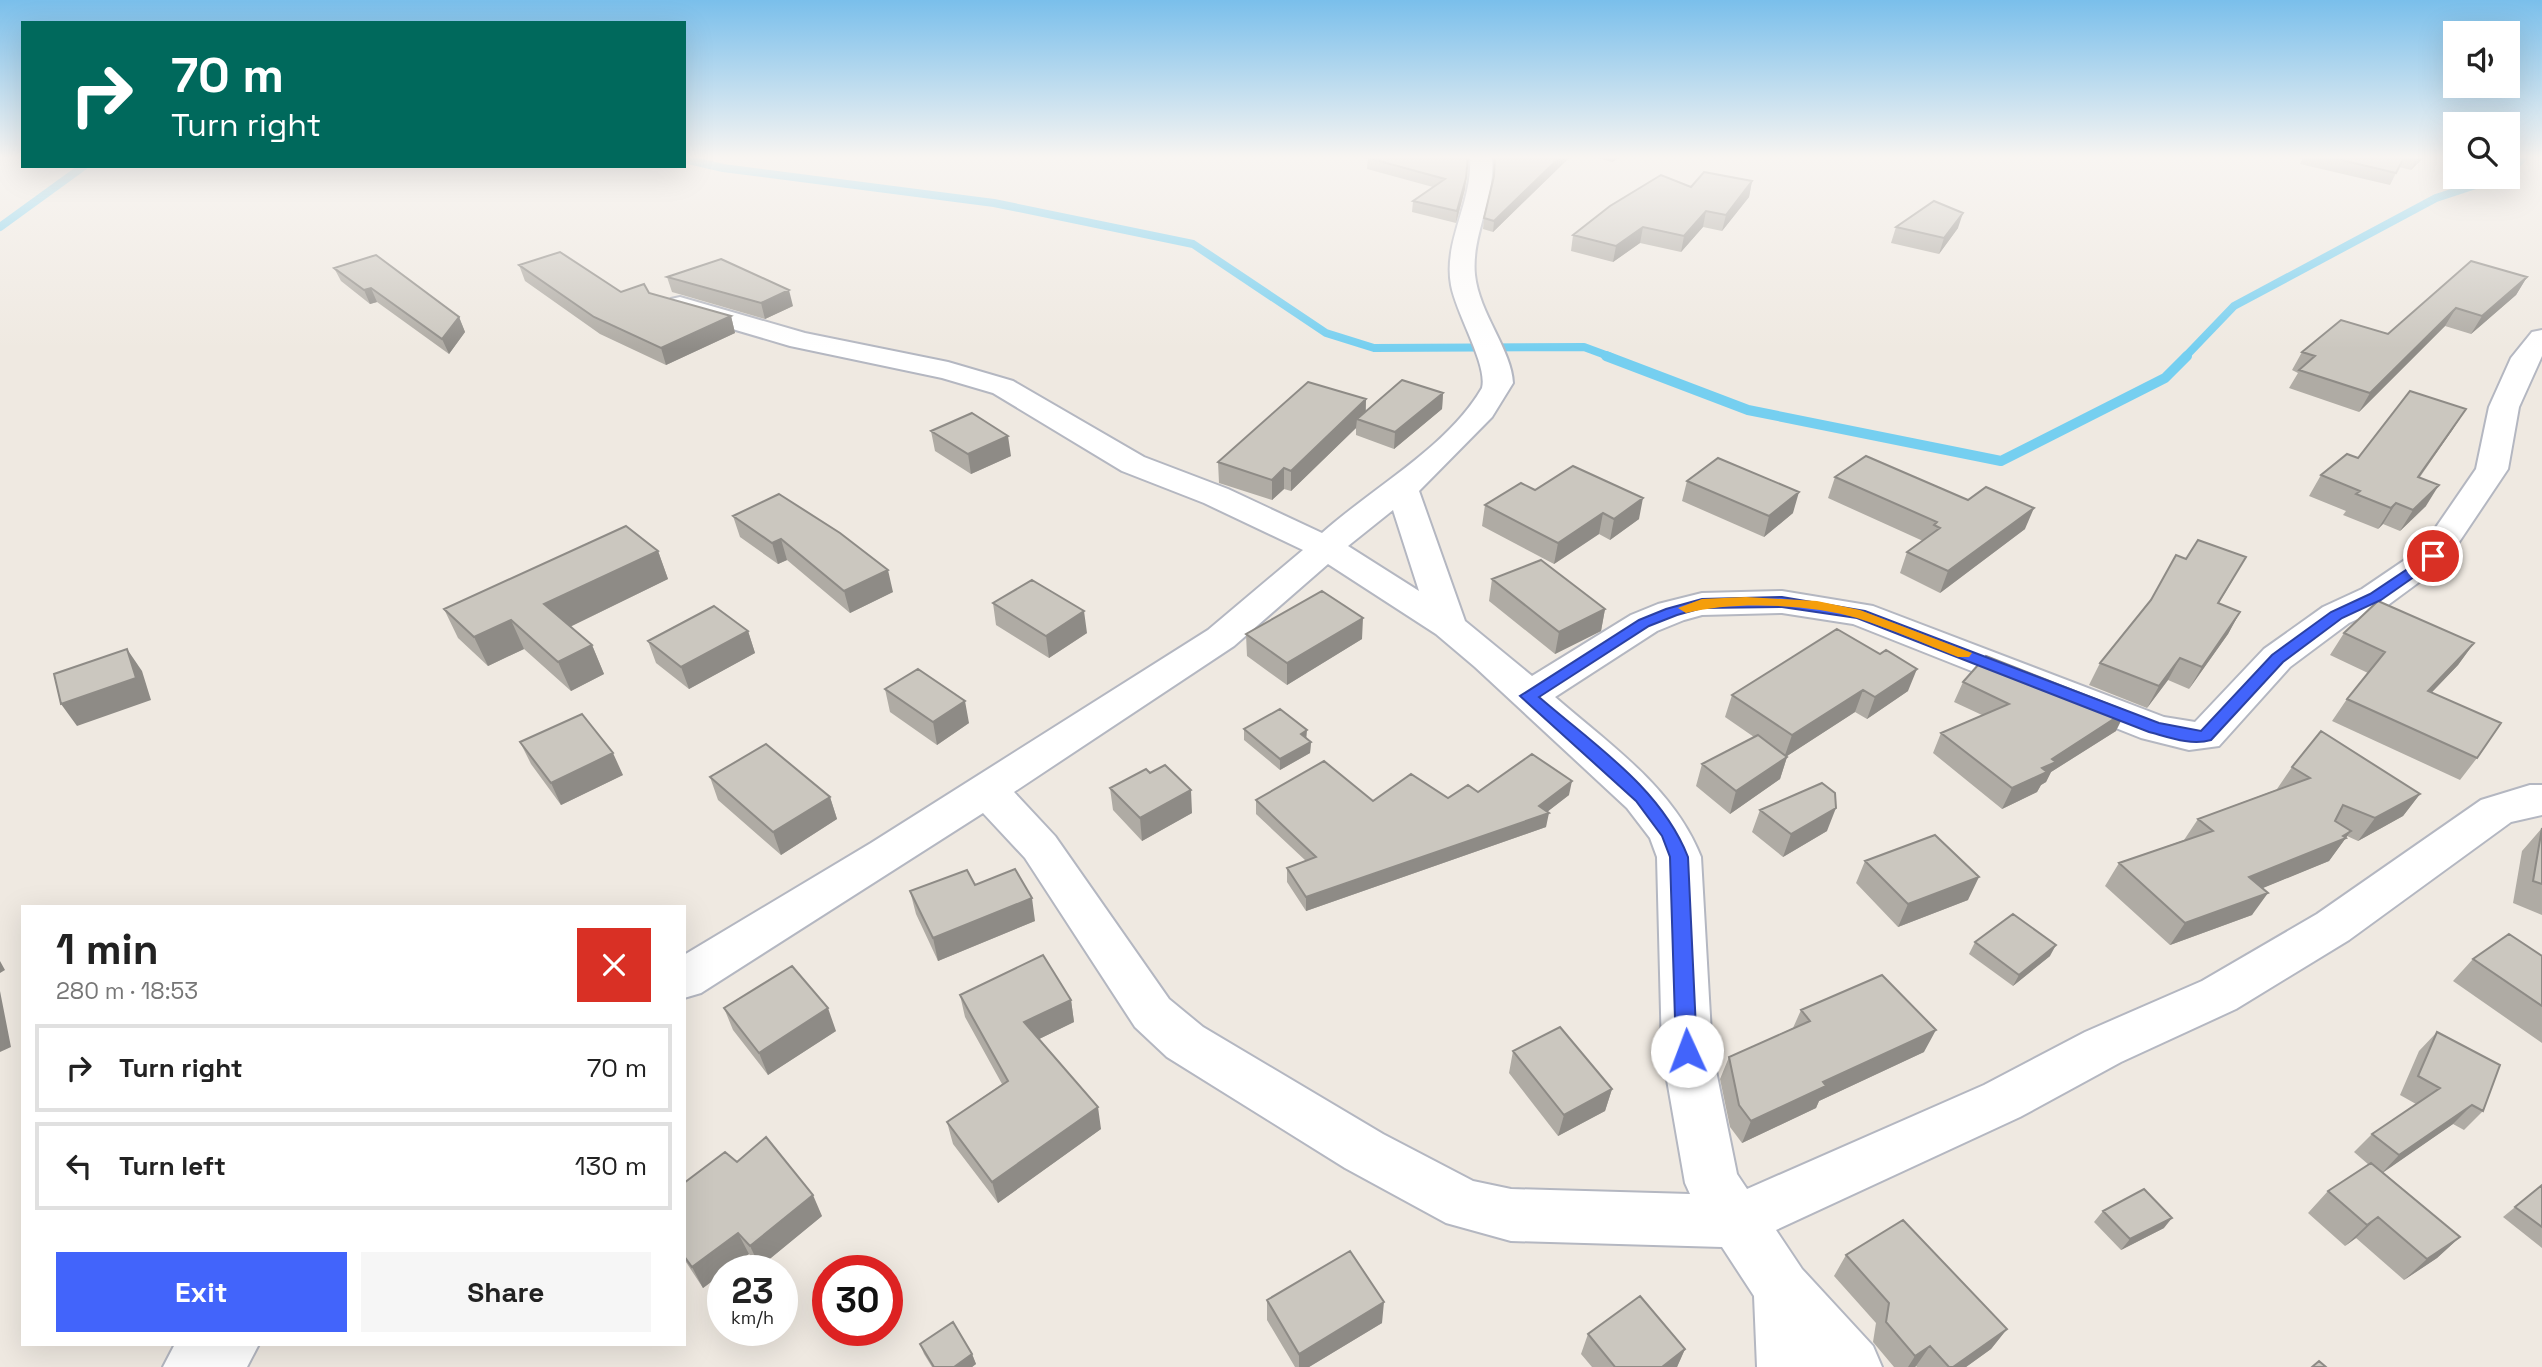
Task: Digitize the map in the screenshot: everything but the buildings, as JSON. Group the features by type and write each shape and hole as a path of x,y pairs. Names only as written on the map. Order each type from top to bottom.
{"street":[{"path":"686,978 887,855 1222,638 1353,523 1402,489 1488,401 1497,388 1498,376 1475,323 1461,267 1472,221"},
{"path":"664,300 800,340 948,371 1003,387 1133,464 1216,496 1327,548 1448,626 1642,797 1670,834 1679,857 1687,1051 1712,1183 1782,1289 1852,1367"},
{"path":"1528,696 1644,623 1671,612 1702,604 1782,602 1860,614 2155,728 2189,736 2205,736 2277,658 2336,615 2375,597 2433,556 2492,469 2504,407 2525,358 2542,338"},
{"path":"1402,489 1448,626"},
{"path":"987,790 1040,847 1153,1013 1185,1042 1416,1182 1465,1205 1511,1215 1736,1222 2002,1101 2103,1048 2219,995 2333,927 2496,811 2530,800 2542,800"},
{"path":"1782,1289 1787,1367"},
{"path":"193,1367 226,1346"}],"waterway":[{"path":"0,227 9,221"},
{"path":"1080,221 1193,244 1326,333 1374,348 1584,347 1611,357"},
{"path":"2185,357 2234,306 2393,221"},
{"path":"1606,356 1748,410 2001,461 2165,378 2187,356"}],"slow traffic":[{"path":"1686,608 1702,604 1746,602 1817,606 1860,614 1964,653"}],"route":[{"path":"1687,1051 1679,857 1670,834 1642,797 1528,696 1644,623 1671,612 1702,604 1782,602 1860,614 2155,728 2189,736 2205,736 2277,658 2336,615 2375,597 2406,578 2433,556"}]}
